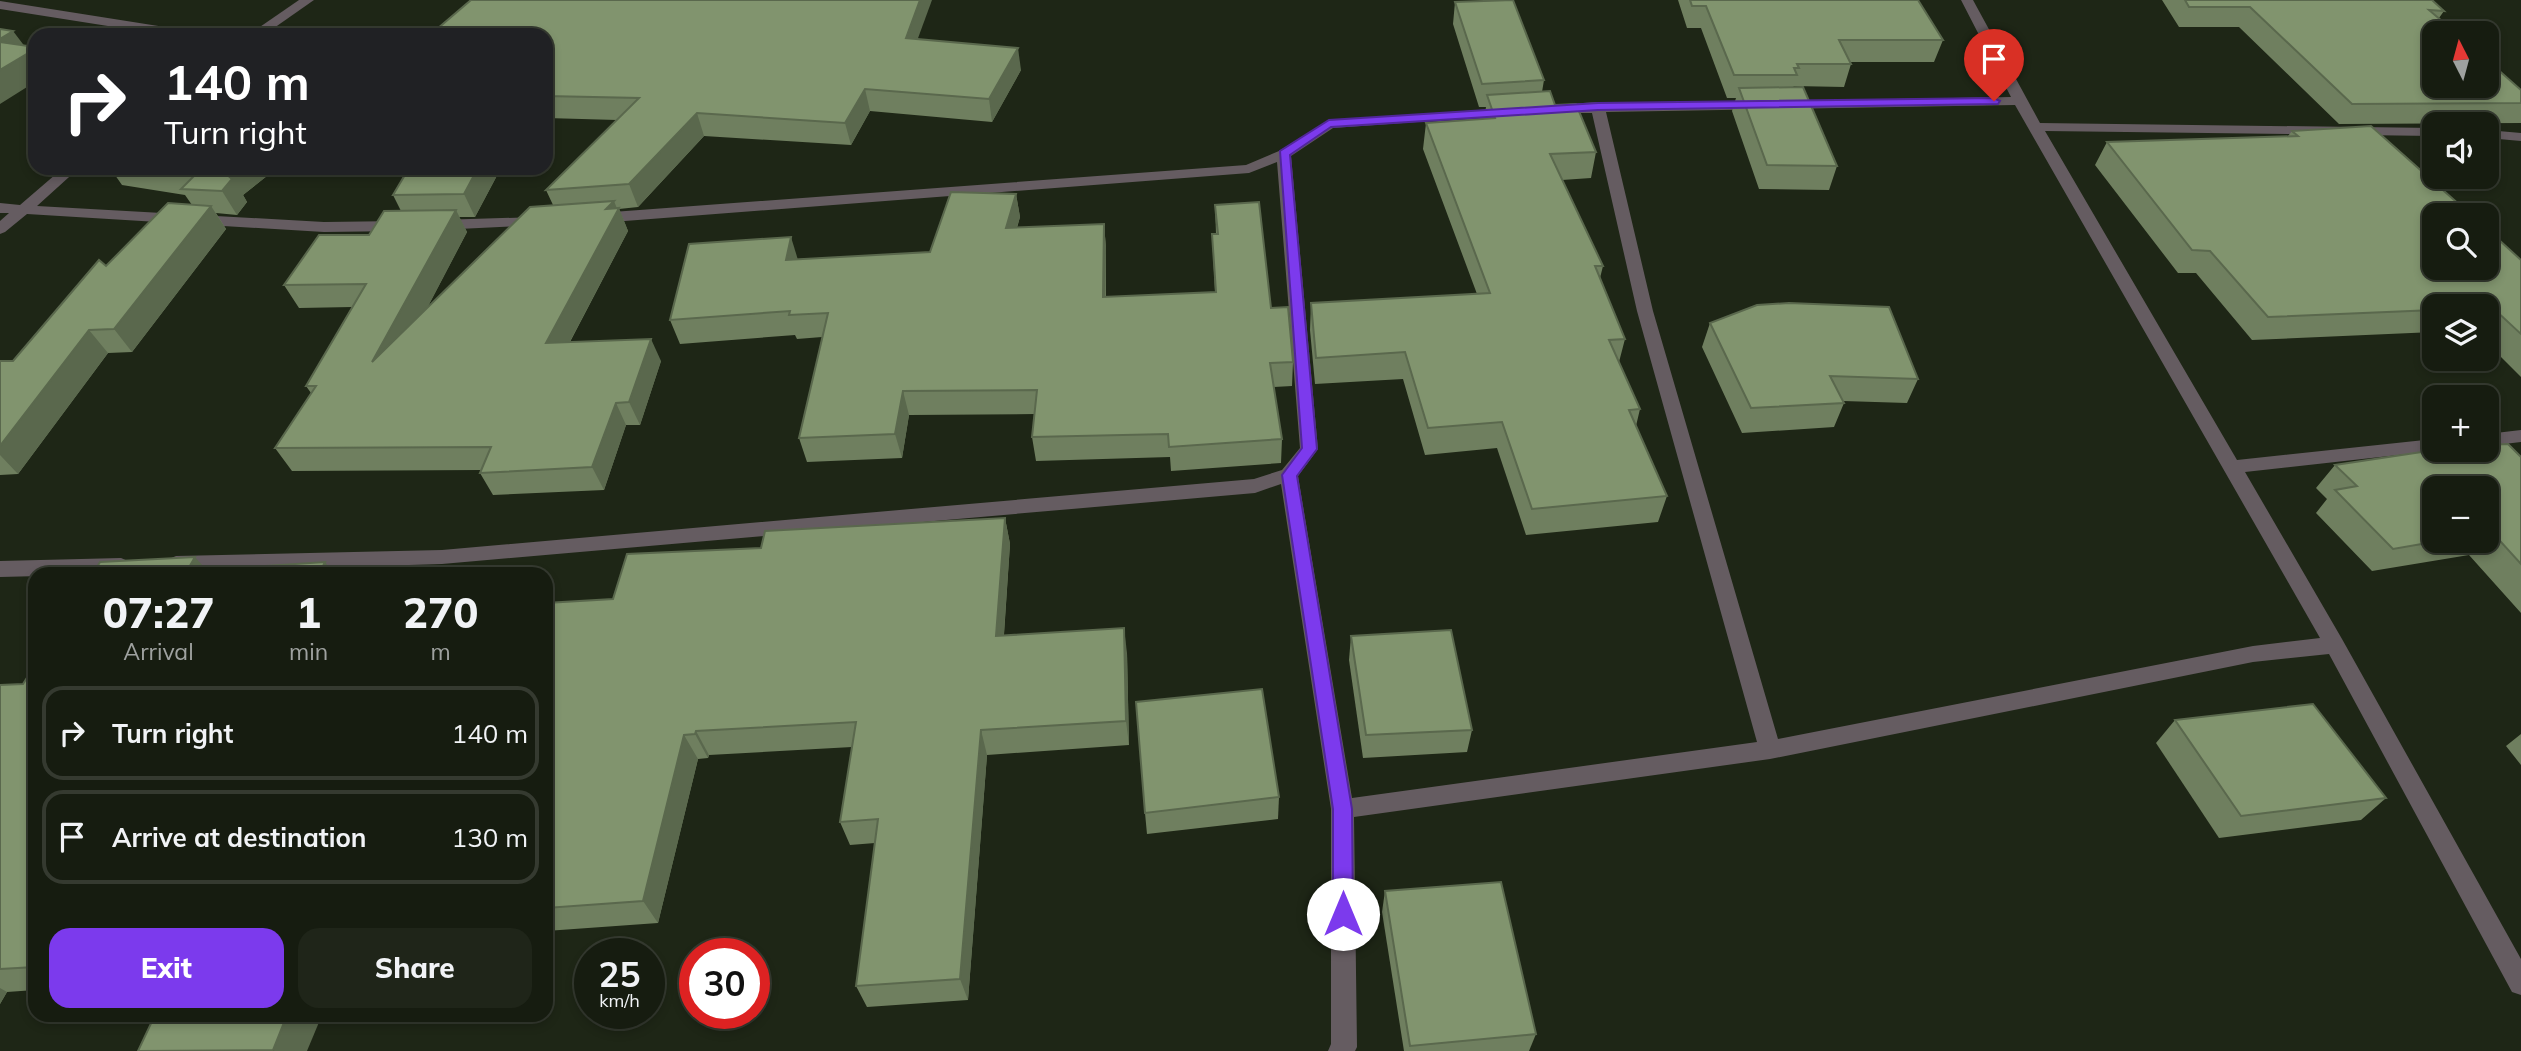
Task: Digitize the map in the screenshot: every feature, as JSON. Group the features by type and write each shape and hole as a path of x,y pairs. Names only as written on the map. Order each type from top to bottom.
{"street":[{"path":"266,28 308,0"},
{"path":"1967,0 2021,101 2514,958 2521,983"},
{"path":"0,5 146,28"},
{"path":"583,219 1250,169 1284,153 1329,124 1598,106 2021,101"},
{"path":"1598,106 1645,311 1770,750"},
{"path":"2036,127 2422,132"},
{"path":"2499,135 2521,137"},
{"path":"72,567 442,557 1255,486 1289,475 1309,449 1284,153"},
{"path":"0,229 64,175"},
{"path":"0,208 324,227 555,221"},
{"path":"2499,439 2521,436"},
{"path":"2232,467 2422,446"},
{"path":"1289,475 1342,809 1344,1047 1340,1051"},
{"path":"0,569 28,568"},
{"path":"1342,809 1770,750 2253,654 2335,645"}],"building":[{"path":"471,0 920,0 906,38 1018,48 989,99 865,89 845,123 697,113 629,184 546,190 639,98 553,96 553,28 438,28"},
{"path":"1513,0 1544,80 1482,84 1455,2"},
{"path":"1690,0 1918,0 1943,40 1839,40 1851,64 1797,64 1799,68 1794,68 1797,75 1734,75 1706,6 1692,6"},
{"path":"2185,0 2432,0 2444,11 2429,10 2442,21 2422,21 2422,98 2499,98 2499,71 2521,90 2521,103 2352,104 2250,7 2189,7"},
{"path":"0,29 13,31 0,39"},
{"path":"0,42 28,46 28,53 0,70"},
{"path":"1803,87 1837,166 1767,165 1739,88"},
{"path":"1550,91 1555,105 1576,104 1596,152 1550,154 1603,266 1595,266 1625,339 1609,340 1640,409 1629,410 1667,496 1532,509 1502,422 1428,428 1405,352 1316,358 1311,303 1490,293 1426,123 1495,118 1487,95"},
{"path":"2371,126 2422,171 2422,189 2442,189 2458,203 2422,203 2422,280 2499,280 2499,240 2521,260 2521,334 2499,314 2499,294 2422,294 2422,311 2268,317 2210,251 2192,250 2107,142 2298,136 2292,131"},
{"path":"188,175 227,175 232,179 222,191 181,189 194,176"},
{"path":"405,175 474,175 464,194 393,195"},
{"path":"951,192 1016,194 1006,228 1104,224 1103,297 1216,292 1212,234 1218,234 1215,205 1259,202 1271,308 1288,307 1293,362 1270,363 1282,439 1169,447 1168,434 1032,437 1037,390 903,391 895,434 799,438 828,313 789,315 790,311 670,320 689,244 791,237 786,260 930,252"},
{"path":"614,201 606,209 619,208 546,343 651,339 629,402 616,403 592,467 480,473 491,447 275,448 316,386 306,386 366,284 284,285 319,235 369,235 384,211 456,210 372,362 530,207"},
{"path":"168,203 211,206 114,329 89,330 0,446 0,361 13,361 99,260 106,266"},
{"path":"1789,303 1889,307 1918,379 1830,376 1844,403 1751,408 1710,323 1757,305"},
{"path":"2499,444 2508,444 2521,457 2521,564 2499,540 2499,476 2422,476 2422,544 2393,549 2335,490 2357,486 2335,465 2422,452 2422,462 2499,462"},
{"path":"1005,518 996,636 1124,628 1126,721 981,730 960,979 856,986 878,819 840,822 856,722 696,731 695,734 684,735 643,901 553,907 553,603 613,599 627,554 761,548 765,531"},
{"path":"195,557 189,567 97,567 100,562"},
{"path":"325,562 322,567 248,567"},
{"path":"1451,630 1472,730 1366,735 1351,636"},
{"path":"28,676 28,967 0,969 0,685 23,684"},
{"path":"1262,689 1279,797 1145,813 1136,702"},
{"path":"2313,704 2386,798 2241,816 2175,720"},
{"path":"1501,882 1536,1034 1410,1046 1385,891"},
{"path":"152,1022 284,1022 273,1050 138,1051"}],"route":[{"path":"1343,914 1342,809 1289,475 1309,449 1284,153 1329,124 1598,106 1994,101"}]}
